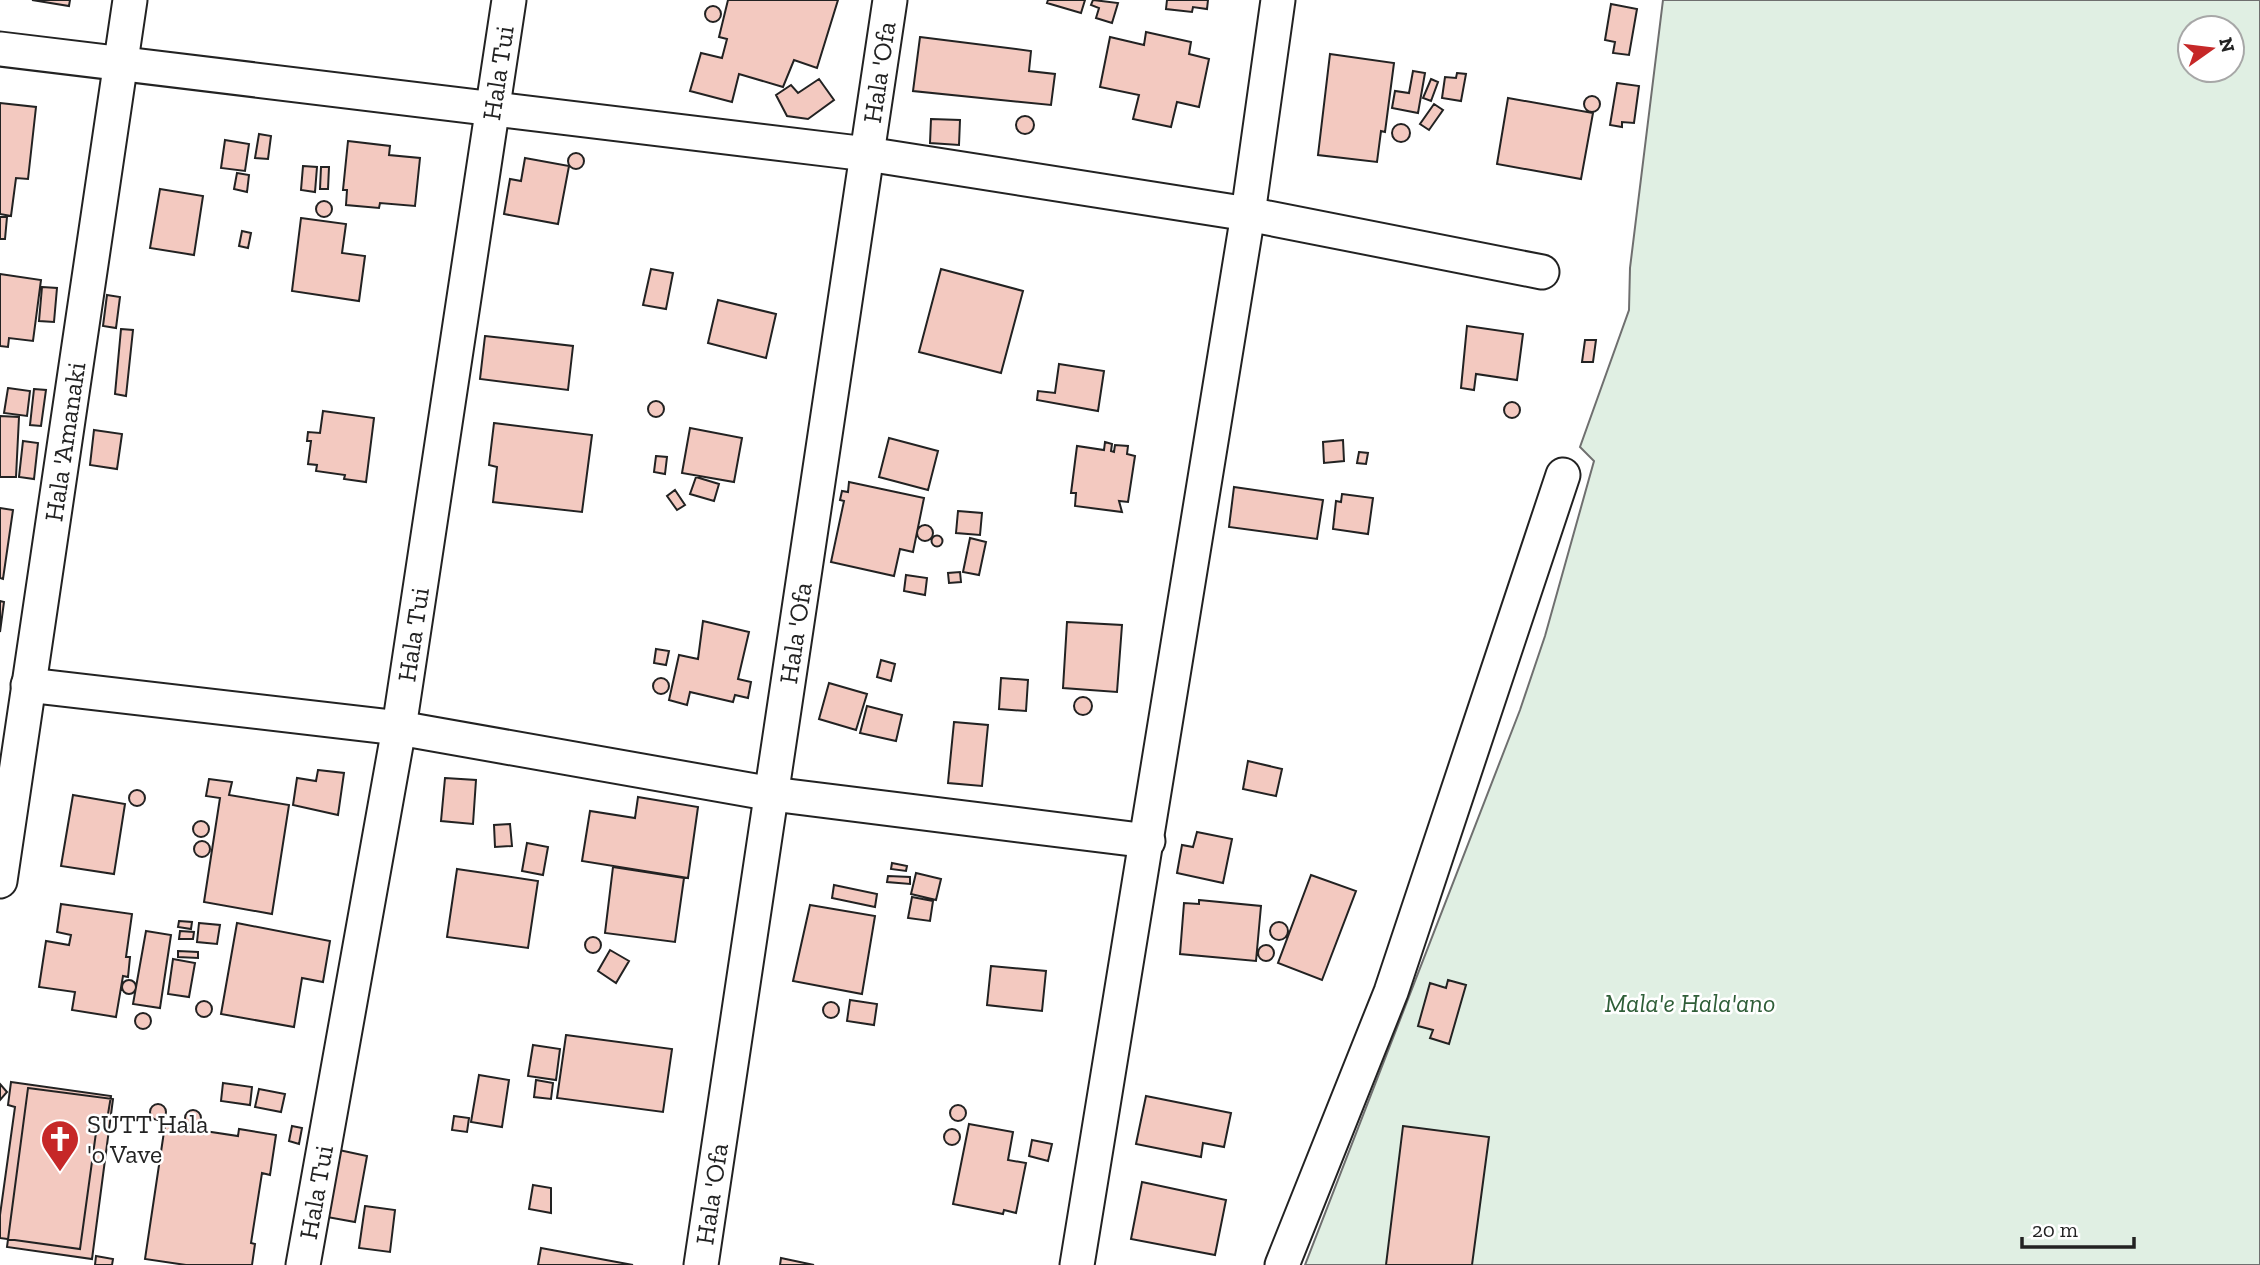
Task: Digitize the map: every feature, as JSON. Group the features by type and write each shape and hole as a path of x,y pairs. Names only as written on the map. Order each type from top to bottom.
{"street":[{"name":"Hala 'Amanaki","path":"0,881 118,65 130,0"},
{"name":"Hala Tui","path":"303,1265 398,728 509,0"},
{"name":"Hala 'Ofa","path":"701,1265 890,0"},
{"path":"1077,1265 1248,214 1278,0"},
{"path":"0,49 867,154 1248,214 1542,272"},
{"path":"1282,1265 1391,992 1563,475"},
{"path":"28,685 398,728 772,794 1148,841"}],"green space":[{"name":"Mala'e Hala'ano","path":"1663,0 2260,0 2260,1265 1305,1265 1520,710 1545,636 1594,461 1580,447 1629,310 1630,268"}],"building":[{"path":"32,0 70,0 69,6"},
{"path":"728,0 838,0 817,68 794,60 783,87 739,74 732,102 690,91 701,53 722,58 727,39 719,37"},
{"path":"1048,0 1085,0 1081,13 1047,3"},
{"path":"1093,0 1118,3 1112,23 1096,18 1099,8 1091,5"},
{"path":"1167,0 1208,0 1207,9 1193,7 1192,12 1166,9"},
{"path":"1611,4 1637,9 1629,55 1613,53 1615,42 1605,40"},
{"path":"710,6 716,6 721,14 719,20 710,22 705,17 705,11"},
{"path":"1146,32 1191,42 1189,54 1209,59 1199,107 1177,102 1171,127 1133,119 1139,95 1100,87 1110,37 1144,45"},
{"path":"920,37 1031,51 1029,71 1055,74 1051,105 913,91"},
{"path":"1330,54 1394,63 1385,132 1381,131 1377,162 1318,155"},
{"path":"1413,71 1425,73 1418,113 1392,108 1395,91 1409,93"},
{"path":"1457,73 1466,74 1461,101 1442,98 1445,77 1456,78"},
{"path":"819,79 834,100 808,119 787,116 776,95 791,85 798,93"},
{"path":"1431,79 1438,82 1431,101 1423,98"},
{"path":"1617,83 1639,86 1634,123 1622,122 1622,127 1610,125"},
{"path":"1592,96 1598,98 1598,110 1592,112 1586,110 1584,104 1586,98"},
{"path":"1508,98 1593,113 1581,179 1497,164"},
{"path":"0,103 36,107 28,179 16,178 11,216 0,214"},
{"path":"1434,104 1443,110 1429,130 1420,124"},
{"path":"1025,116 1031,119 1034,125 1031,131 1025,134 1019,131 1016,125 1019,119"},
{"path":"931,119 960,120 959,145 930,143"},
{"path":"1401,124 1407,127 1410,133 1407,139 1401,142 1395,139 1392,133 1395,127"},
{"path":"259,134 271,136 268,159 255,158"},
{"path":"225,140 249,144 245,171 221,168"},
{"path":"348,141 390,146 389,155 420,158 415,206 380,203 379,208 346,205 347,190 343,190"},
{"path":"573,153 579,153 584,161 582,167 573,169 568,164 568,158"},
{"path":"525,158 569,166 558,224 504,214 510,179 521,181"},
{"path":"303,166 317,167 315,192 301,190"},
{"path":"321,167 329,167 328,189 320,189"},
{"path":"237,173 249,175 247,192 234,189"},
{"path":"160,189 203,196 194,255 150,248"},
{"path":"321,201 327,201 332,209 330,215 321,217 316,212 316,206"},
{"path":"0,217 7,217 5,239 0,239"},
{"path":"301,218 346,224 342,253 365,256 359,301 292,291"},
{"path":"242,231 251,233 248,248 239,246"},
{"path":"651,269 673,273 666,309 643,305"},
{"path":"941,269 1023,291 1001,373 919,352"},
{"path":"0,274 41,280 33,341 9,338 8,347 0,346"},
{"path":"42,287 57,288 54,322 39,321"},
{"path":"107,295 120,297 116,328 103,326"},
{"path":"718,300 776,314 766,358 708,343"},
{"path":"1467,326 1523,334 1517,380 1476,374 1474,390 1461,388"},
{"path":"121,329 133,330 126,396 115,394"},
{"path":"485,336 573,346 568,390 480,379"},
{"path":"1585,340 1596,340 1593,362 1582,362"},
{"path":"1059,364 1104,371 1098,411 1037,400 1038,391 1055,393"},
{"path":"8,388 30,391 27,416 4,413"},
{"path":"34,389 46,390 41,426 30,425"},
{"path":"653,401 659,401 664,409 662,415 653,417 648,412 648,406"},
{"path":"1512,402 1518,404 1518,416 1512,418 1506,416 1504,410 1506,404"},
{"path":"323,411 374,418 366,482 344,479 345,475 316,471 317,465 308,464 311,441 307,441 308,432 320,433"},
{"path":"0,416 19,417 16,477 0,477"},
{"path":"494,423 592,435 582,512 493,502 497,467 489,465"},
{"path":"690,428 742,438 734,482 682,473"},
{"path":"94,430 122,434 117,469 90,465"},
{"path":"889,438 938,451 928,490 879,477"},
{"path":"1343,440 1344,461 1324,463 1323,442"},
{"path":"23,441 38,443 34,479 19,477"},
{"path":"1105,442 1112,444 1111,451 1114,452 1115,445 1128,446 1127,454 1135,456 1128,502 1119,501 1122,512 1075,506 1076,493 1071,493 1077,446 1104,450"},
{"path":"1359,452 1368,453 1366,464 1357,463"},
{"path":"656,456 667,457 665,474 654,472"},
{"path":"696,477 719,484 714,501 690,494"},
{"path":"849,482 924,498 913,552 900,549 894,576 831,562 844,501 840,500 842,491 848,492"},
{"path":"1234,487 1323,500 1317,539 1229,527"},
{"path":"675,490 685,505 677,510 667,496"},
{"path":"1342,494 1373,498 1368,534 1333,529 1336,501 1341,502"},
{"path":"0,508 13,510 3,579 0,578"},
{"path":"958,511 982,513 980,535 956,533"},
{"path":"922,525 928,525 933,533 931,539 922,541 917,536 917,530"},
{"path":"937,535 943,541 937,547 931,541"},
{"path":"970,538 986,542 979,575 963,572"},
{"path":"960,572 961,582 949,583 948,573"},
{"path":"906,575 927,578 925,595 904,591"},
{"path":"0,601 4,602 0,632"},
{"path":"703,621 749,632 738,679 751,682 748,698 735,695 733,702 690,692 687,705 669,700 679,655 698,659"},
{"path":"1067,622 1122,625 1117,692 1063,688"},
{"path":"656,649 669,651 666,665 654,663"},
{"path":"881,660 895,664 891,681 877,677"},
{"path":"658,678 664,678 669,686 667,692 658,694 653,689 653,683"},
{"path":"1001,678 1028,680 1026,711 999,709"},
{"path":"829,683 867,694 856,730 819,719"},
{"path":"1083,697 1089,700 1092,706 1089,712 1083,715 1077,712 1074,706 1077,700"},
{"path":"867,706 902,715 896,741 860,733"},
{"path":"954,722 988,725 982,786 948,783"},
{"path":"1248,761 1282,769 1276,796 1243,789"},
{"path":"318,770 344,773 338,815 293,805 297,778 316,781"},
{"path":"445,778 476,780 473,824 441,821"},
{"path":"209,779 232,782 229,795 289,805 272,914 204,902 220,798 206,796"},
{"path":"134,790 140,790 145,798 143,804 134,806 129,801 129,795"},
{"path":"73,795 125,804 114,874 61,866"},
{"path":"638,797 698,807 688,878 582,861 590,811 635,818"},
{"path":"198,821 204,821 209,829 207,835 198,837 193,832 193,826"},
{"path":"510,824 512,846 495,847 494,825"},
{"path":"1197,832 1232,839 1223,883 1177,873 1182,845 1193,847"},
{"path":"199,841 205,841 210,849 208,855 199,857 194,852 194,846"},
{"path":"527,843 548,847 543,875 522,871"},
{"path":"892,863 907,866 906,871 891,869"},
{"path":"613,867 684,878 675,942 605,933"},
{"path":"457,869 538,881 528,948 447,937"},
{"path":"916,873 941,879 936,900 911,894"},
{"path":"1311,875 1356,891 1322,980 1278,963"},
{"path":"888,876 910,877 910,884 887,882"},
{"path":"834,885 877,894 875,907 832,898"},
{"path":"912,897 933,901 930,921 908,918"},
{"path":"1199,900 1261,906 1256,961 1180,954 1184,903 1199,904"},
{"path":"61,904 132,914 126,957 130,957 128,977 123,976 116,1017 72,1010 75,992 39,987 46,941 69,945 71,935 57,932"},
{"path":"810,905 875,916 862,994 793,981"},
{"path":"179,921 192,922 191,929 178,927"},
{"path":"1279,922 1285,925 1288,931 1285,937 1279,940 1273,937 1270,931 1273,925"},
{"path":"199,923 220,925 217,944 197,942"},
{"path":"237,923 330,941 323,982 302,978 294,1027 221,1014"},
{"path":"146,931 171,935 160,1008 133,1004"},
{"path":"180,931 194,932 193,939 179,939"},
{"path":"590,937 596,937 601,945 599,951 590,953 585,948 585,942"},
{"path":"1263,945 1269,945 1274,953 1272,959 1263,961 1258,956 1258,950"},
{"path":"610,950 629,961 616,983 598,971"},
{"path":"178,951 198,952 198,958 178,957"},
{"path":"173,959 195,963 189,997 168,994"},
{"path":"991,966 1046,971 1042,1011 987,1005"},
{"path":"129,980 134,982 134,992 129,994 124,992 122,987 124,982"},
{"path":"1448,980 1466,985 1449,1044 1430,1038 1433,1030 1418,1026 1430,983 1446,988"},
{"path":"850,1000 877,1004 874,1025 847,1021"},
{"path":"201,1001 207,1001 212,1009 210,1015 201,1017 196,1012 196,1006"},
{"path":"828,1002 834,1002 839,1010 837,1016 828,1018 823,1013 823,1007"},
{"path":"140,1013 146,1013 151,1021 149,1027 140,1029 135,1024 135,1018"},
{"path":"566,1035 672,1049 663,1112 557,1098"},
{"path":"533,1045 560,1049 556,1080 528,1076"},
{"path":"479,1075 509,1080 502,1127 471,1122"},
{"path":"536,1080 553,1083 551,1099 534,1097"},
{"name":"SUTT Hala 'o Vave","path":"11,1082 111,1096 107,1120 98,1118 80,1249 0,1238 0,1215 15,1107 8,1105"},
{"path":"223,1083 252,1087 250,1105 221,1101"},
{"path":"0,1084 7,1092 0,1100"},
{"name":"SUTT Hala 'o Vave","path":"28,1088 113,1099 92,1259 7,1247"},
{"path":"259,1089 285,1094 281,1112 255,1107"},
{"path":"1146,1096 1231,1113 1224,1147 1203,1143 1201,1157 1136,1144"},
{"path":"155,1104 161,1104 166,1112 164,1118 155,1120 150,1115 150,1109"},
{"path":"955,1105 961,1105 966,1113 964,1119 955,1121 950,1116 950,1110"},
{"path":"190,1110 196,1110 201,1118 199,1124 190,1126 185,1121 185,1115"},
{"path":"454,1116 469,1118 467,1132 452,1130"},
{"path":"969,1124 1013,1132 1008,1160 1026,1163 1016,1213 1004,1210 1003,1214 953,1204"},
{"path":"165,1125 238,1136 239,1129 276,1135 270,1175 262,1173 251,1243 255,1244 252,1265 186,1265 145,1259"},
{"path":"292,1126 302,1128 299,1144 289,1141"},
{"path":"1403,1126 1489,1137 1472,1265 1386,1265"},
{"path":"949,1129 955,1129 960,1137 958,1143 949,1145 944,1140 944,1134"},
{"path":"1032,1140 1052,1144 1048,1161 1029,1156"},
{"path":"339,1150 367,1156 355,1222 327,1217"},
{"path":"1142,1182 1226,1200 1215,1255 1131,1239"},
{"path":"533,1185 551,1188 551,1213 529,1209"},
{"path":"365,1206 395,1210 390,1252 359,1248"},
{"path":"541,1248 633,1265 538,1265"},
{"path":"96,1256 113,1259 112,1265 95,1265"},
{"path":"781,1258 814,1265 780,1265"}],"place":[{"name":"SUTT Hala 'o Vave","path":"60,1173"}]}
